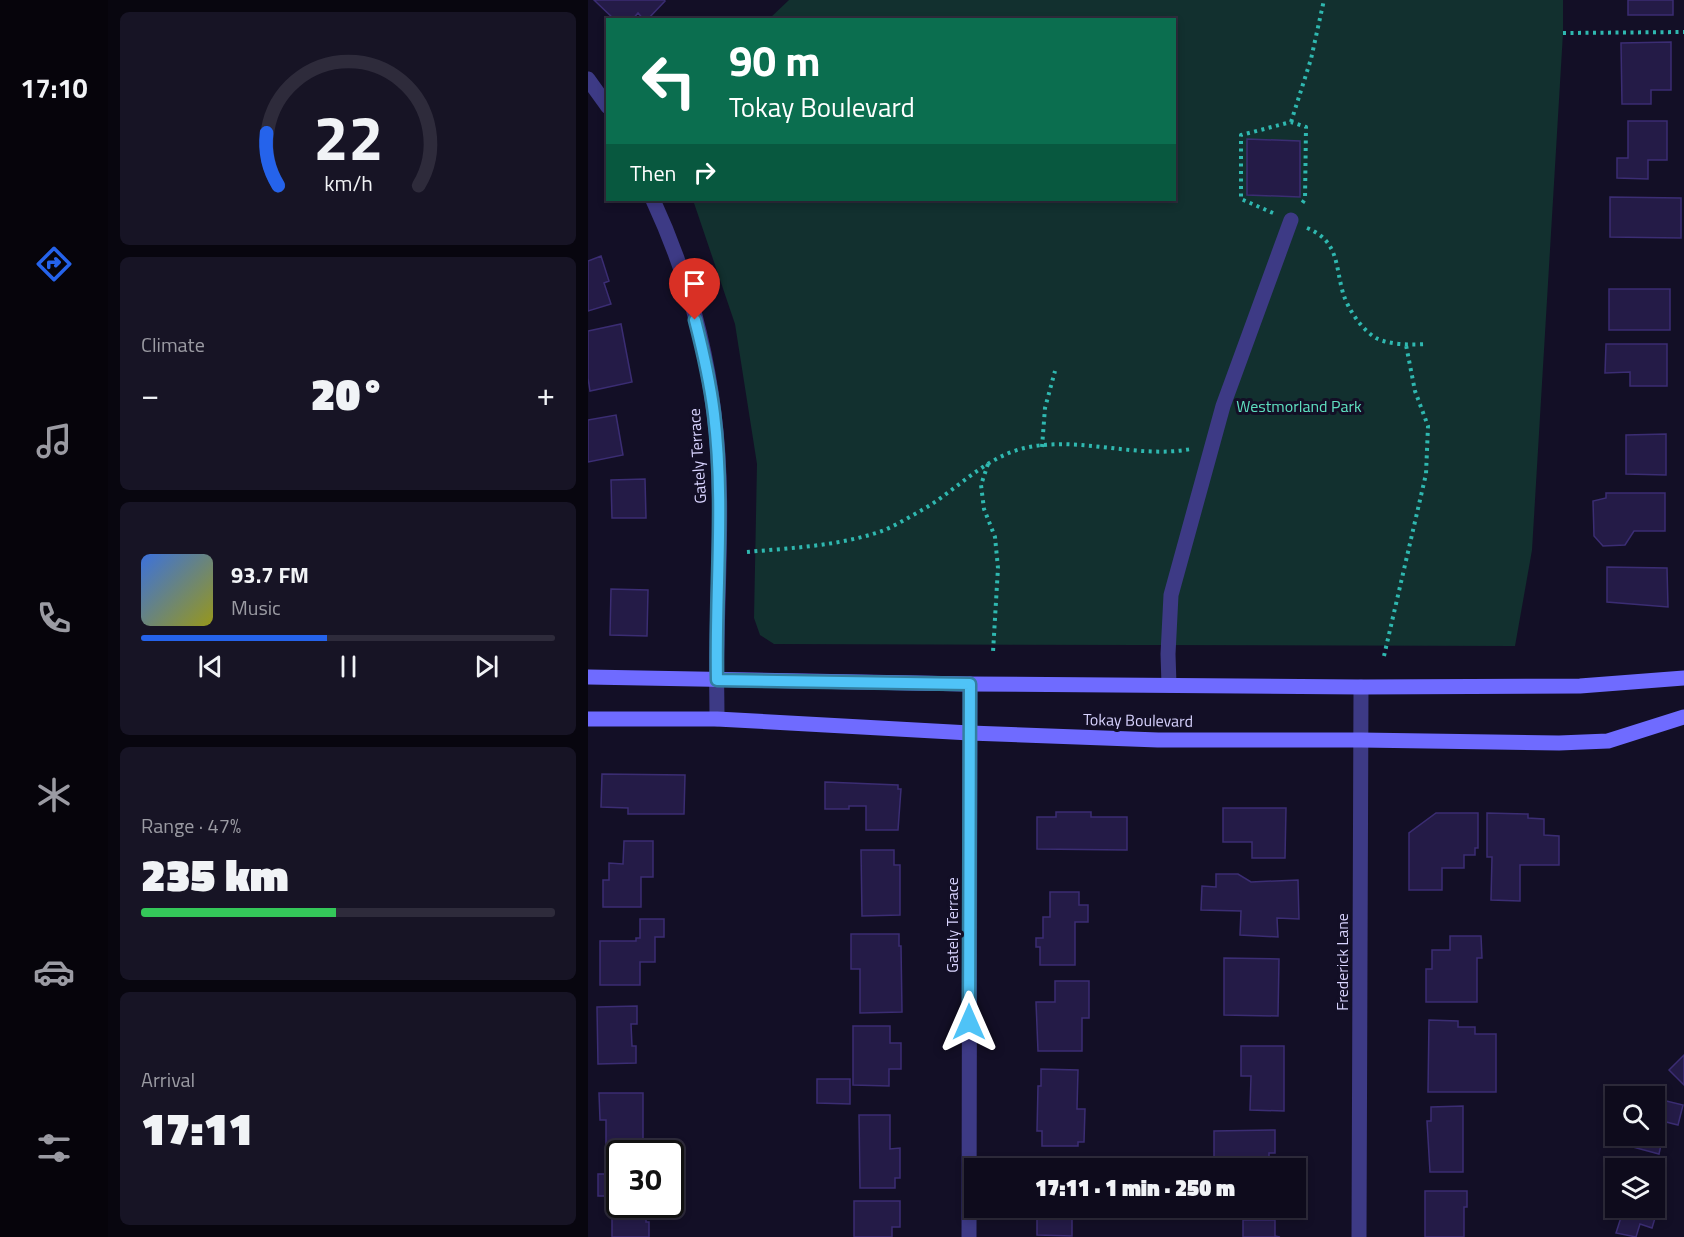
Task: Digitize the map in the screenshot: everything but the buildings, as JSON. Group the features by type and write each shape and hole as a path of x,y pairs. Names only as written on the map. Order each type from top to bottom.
{"street":[{"path":"588,79 606,104"},
{"name":"Gately Terrace","path":"653,201 669,235 690,299 706,363 714,415 720,541 717,718"},
{"path":"1169,685 1171,595 1223,406 1292,220"},
{"name":"Tokay Boulevard","path":"588,677 970,684 1361,687 1580,686 1684,678"},
{"name":"Gately Terrace","path":"969,1237 970,684"},
{"name":"Frederick Lane","path":"1359,1237 1361,687"},
{"name":"Tokay Boulevard","path":"588,718 717,718 970,733 1158,740 1559,743 1608,741 1684,717"}],"path":[{"path":"1291,122 1311,59 1324,0"},
{"path":"1563,33 1684,32"},
{"path":"1292,220 1305,199 1306,127 1291,122 1241,135 1241,199 1320,233 1334,252 1344,296 1356,319 1376,338 1406,345 1427,344"},
{"path":"1384,656 1426,474 1428,426 1415,391 1406,345"},
{"path":"1041,447 1045,408 1055,371"},
{"path":"747,552 841,541 882,531 925,509 979,468 1015,451 1055,445 1172,453 1212,446"},
{"path":"988,464 981,485 984,509 995,537 998,568 993,652"}],"green space":[{"name":"Westmorland Park","path":"789,0 1563,0 1563,33 1532,550 1515,646 774,644 760,635 754,618 757,464 735,324 693,201 1176,201 1176,18 770,18"}],"route":[{"path":"695,320 706,363 714,415 718,472 720,552 717,680 970,684 969,1022"}]}
